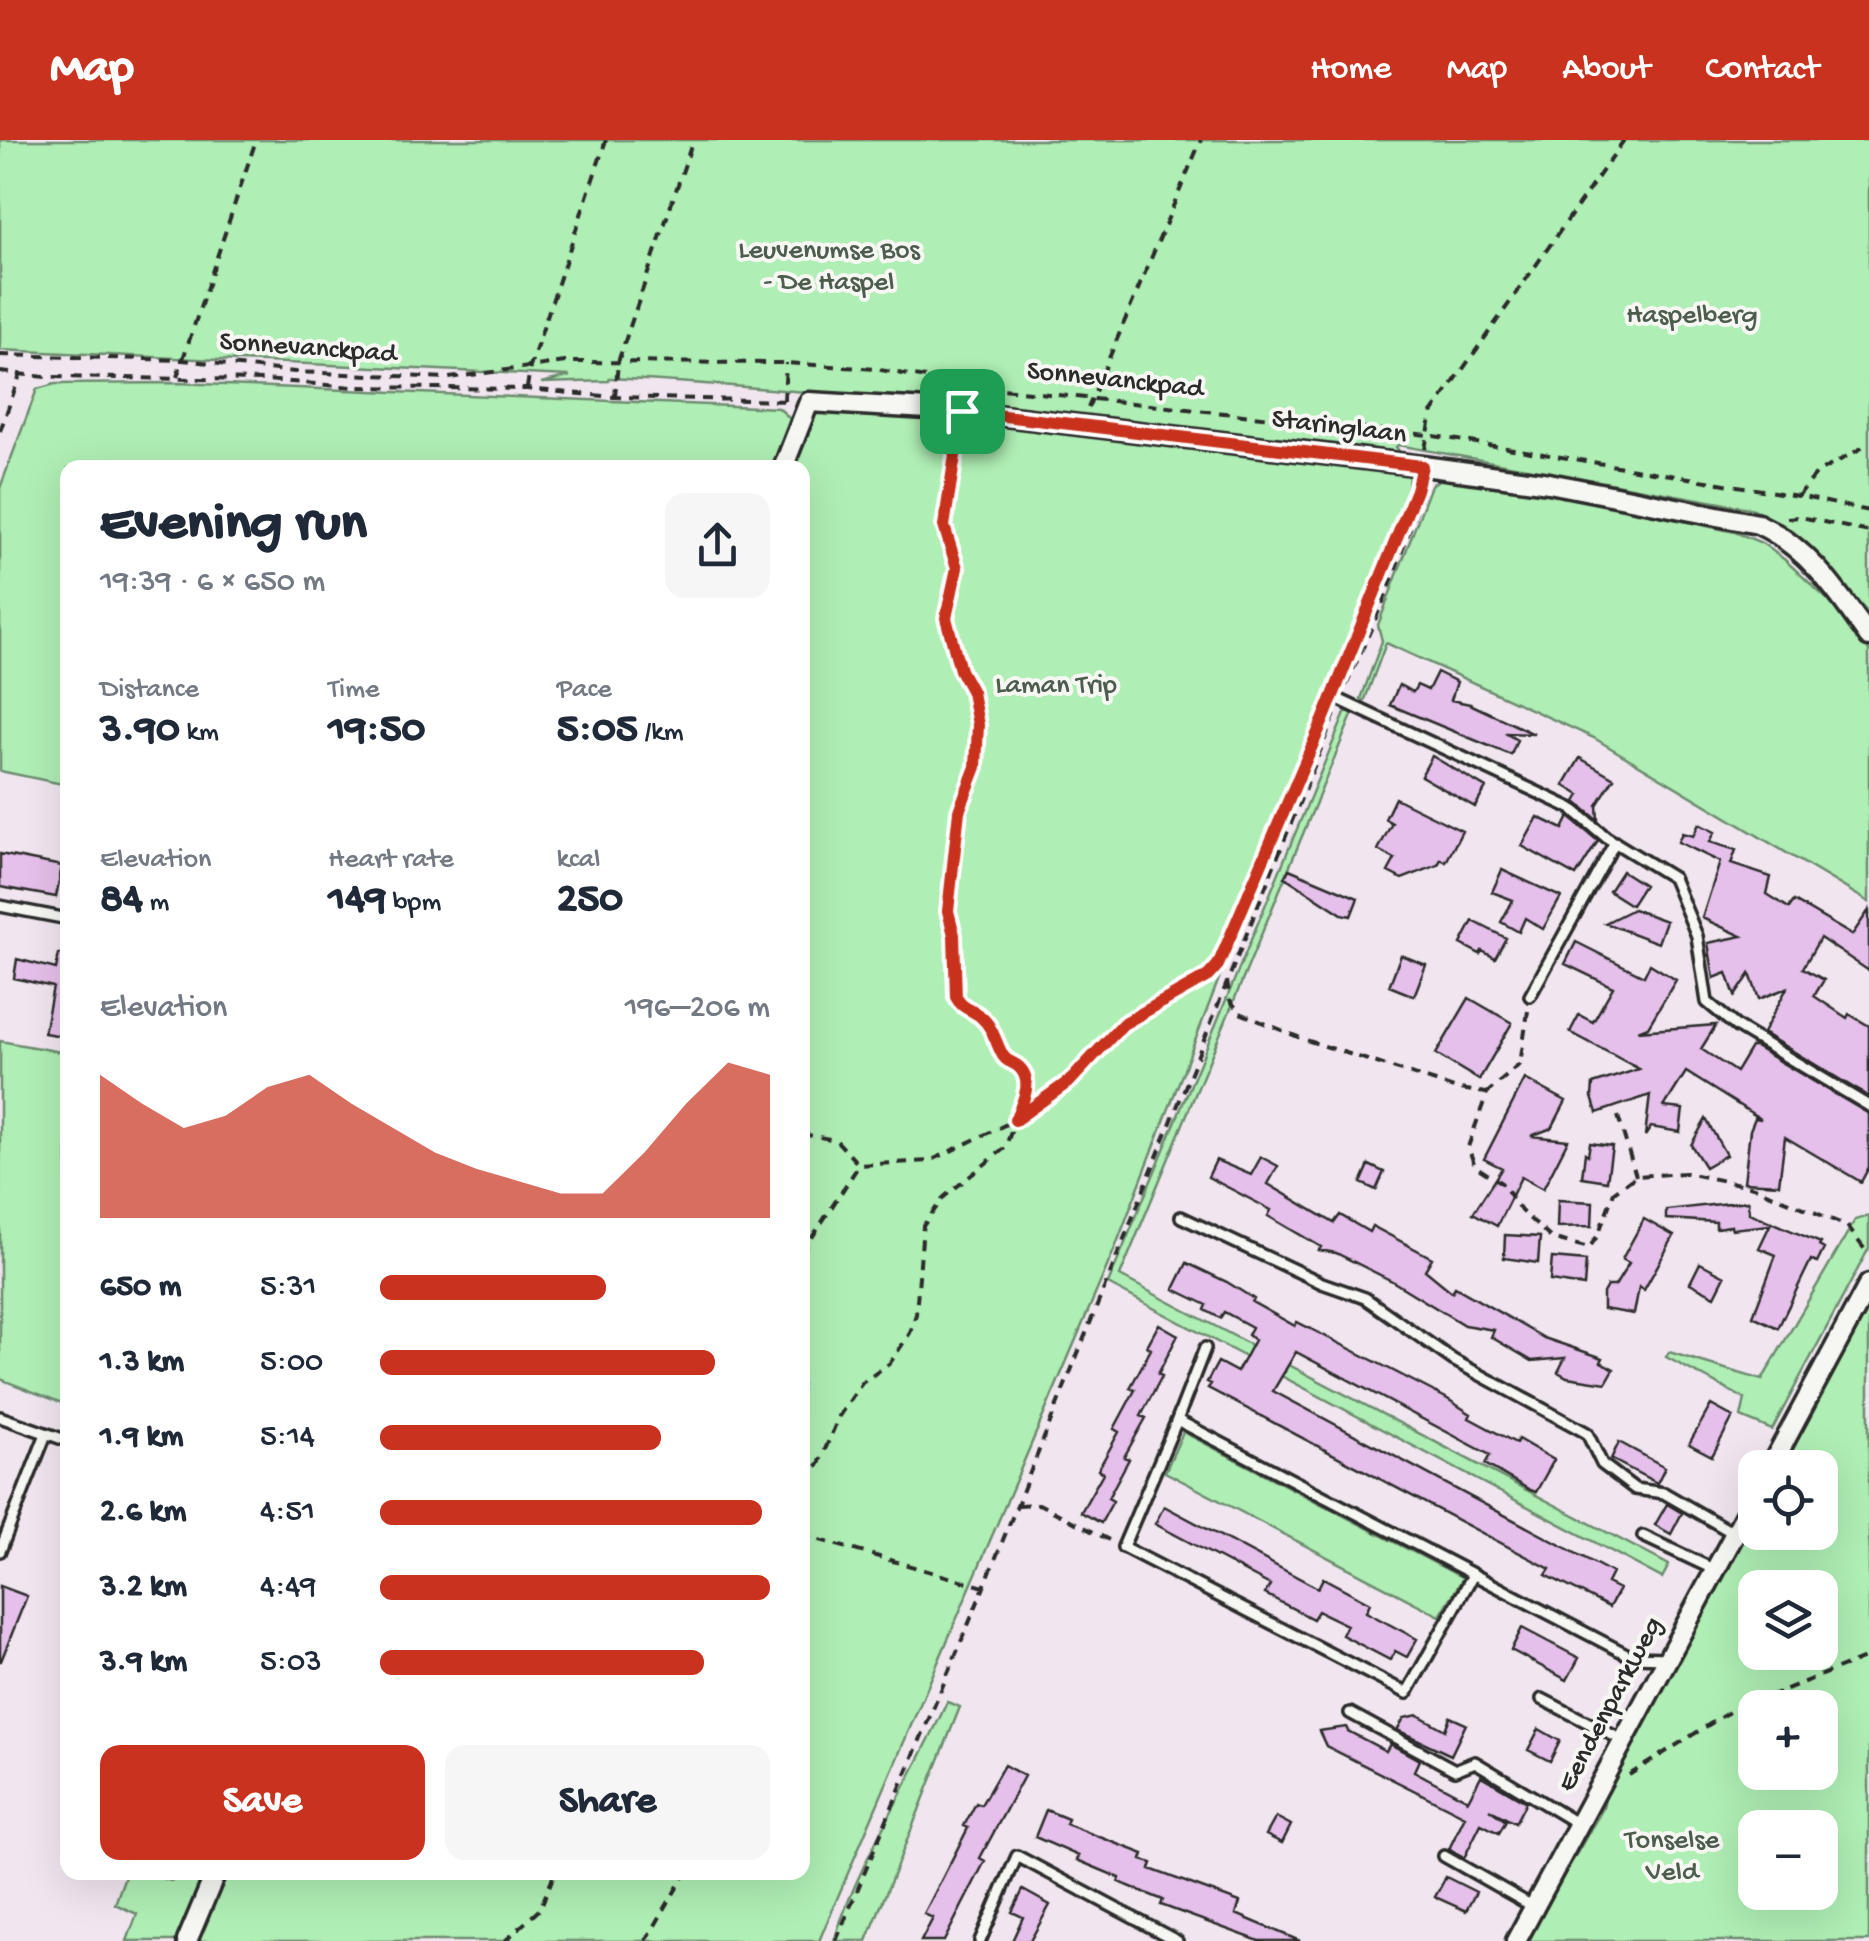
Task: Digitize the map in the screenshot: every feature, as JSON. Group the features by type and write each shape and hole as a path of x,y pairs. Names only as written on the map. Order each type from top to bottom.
{"street":[{"name":"Staringlaan","path":"787,460 809,402 962,411 1549,483 1758,524 1778,533 1814,564 1869,637"},
{"path":"1780,1450 1869,1284"},
{"name":"Eendenparkweg","path":"1516,1941 1738,1527"},
{"path":"187,1941 213,1880"}],"lane":[{"path":"1340,700 1571,808 1615,842 1673,878 1697,936 1707,1002 1738,1027 1869,1106"},
{"path":"1530,996 1615,842"},
{"path":"0,906 60,918"},
{"path":"1181,1216 1291,1269 1365,1298 1453,1360 1587,1433 1602,1464 1635,1489 1664,1493 1734,1534"},
{"path":"1205,1348 1122,1547 1407,1693 1473,1575"},
{"path":"0,1417 60,1438"},
{"path":"1177,1420 1632,1658 1668,1658"},
{"path":"0,1550 46,1434"},
{"path":"1642,1536 1715,1570"},
{"path":"1542,1699 1624,1741"},
{"path":"1350,1713 1455,1770 1475,1762 1578,1824"},
{"path":"980,1941 1017,1856 1177,1941"},
{"path":"1444,1856 1534,1906"}],"path":[{"path":"177,377 256,140"},
{"path":"527,389 530,367 606,140"},
{"path":"615,398 618,362 693,140"},
{"path":"1091,398 1201,140"},
{"path":"1428,435 1432,413 1624,140"},
{"name":"Sonnevanckpad","path":"0,355 182,360 296,372 450,378 565,362 786,363 876,369 966,386 1428,435 1869,511"},
{"name":"Sonnevanckpad","path":"0,372 46,377 177,377 353,387 527,389 615,398 784,401 786,363"},
{"path":"0,431 20,375"},
{"path":"810,1471 819,1464 839,1416 862,1383 890,1363 910,1333 916,1314 923,1226 944,1197 1004,1148 1027,1089 1021,1068 1003,1058 988,1024 979,1014 960,1006 956,997 954,935 948,911 959,811 976,767 978,725 972,692 960,670 946,618 957,568 944,526 966,386"},
{"path":"1798,496 1817,473 1869,444"},
{"path":"836,1941 984,1587 1226,981 1389,588 1427,467"},
{"path":"859,1165 930,1161 1015,1120 1071,1080 1123,1024 1208,976 1218,965 1427,467"},
{"path":"1758,524 1779,524 1787,518 1801,517 1869,532"},
{"path":"1226,981 1230,1000 1240,1014 1435,1082 1487,1093"},
{"path":"1530,996 1520,1064 1487,1093 1468,1147 1476,1166 1503,1184 1521,1211 1551,1238 1588,1248 1598,1236 1614,1192 1636,1176 1686,1173 1754,1187 1847,1226 1869,1255"},
{"path":"1618,1116 1636,1176"},
{"path":"810,1135 836,1140 859,1165"},
{"path":"810,1242 859,1165"},
{"path":"1016,1505 1039,1504 1122,1547"},
{"path":"810,1537 984,1587"},
{"path":"1622,1780 1730,1712 1869,1656"},
{"path":"505,1941 540,1909 553,1880"},
{"path":"646,1941 681,1880"}],"green space":[{"path":"0,140 1869,140 1869,614 1805,543 1754,509 1398,445 1404,458 1006,412 708,384 610,378 541,383 570,376 0,350"},
{"path":"177,383 779,408 790,419 775,460 60,460 60,784 0,771 0,488 37,389 55,384"},
{"name":"Laman Trip","path":"831,410 1082,432 1409,471 1408,488 1318,721 1229,924 1220,976 1115,1248 819,1941 194,1941 220,1880 810,1880 810,460 795,460 812,414"},
{"path":"1442,478 1547,492 1735,532 1762,543 1785,560 1842,613 1869,651 1869,902 1594,738 1386,643 1364,702 1361,699 1382,641 1378,625 1431,485"},
{"path":"1346,711 1353,713 1120,1276 1669,1565 1662,1578 1108,1284"},
{"path":"0,1041 60,1052 60,1402 0,1379"},
{"path":"1869,1216 1869,1248 1772,1430 1741,1417 1745,1399 1666,1357 1669,1352 1762,1380 1855,1220"},
{"name":"Tonselse Veld","path":"1869,1296 1869,1941 1526,1941 1603,1808 1609,1781 1738,1540 1738,1550 1838,1550 1838,1450 1786,1450"},
{"path":"1183,1432 1463,1578 1440,1616 1165,1472"},
{"path":"947,1702 960,1707 867,1941 834,1941 871,1851"},
{"path":"124,1880 204,1880 178,1941 127,1941 137,1914 115,1904"}],"building":[{"path":"1437,672 1457,682 1451,700 1470,704 1534,734 1505,733 1517,740 1511,755 1390,705 1399,685 1413,692 1417,685 1428,690"},
{"path":"1432,756 1486,788 1475,807 1421,776"},
{"path":"1580,758 1614,778 1597,805 1598,820 1576,802 1580,795 1564,785"},
{"path":"1395,798 1462,831 1446,862 1441,859 1438,865 1402,879 1388,872 1395,859 1378,850 1392,823 1385,819"},
{"path":"1538,817 1563,829 1569,817 1598,841 1576,876 1522,846"},
{"path":"1699,824 1715,832 1710,842 1736,850 1731,864 1771,877 1767,894 1789,908 1794,901 1852,935 1869,910 1869,971 1820,938 1803,968 1824,980 1814,996 1847,1018 1849,1014 1869,1026 1869,1097 1763,1033 1787,988 1759,999 1750,974 1735,996 1727,973 1714,978 1708,943 1742,936 1702,918 1720,862 1678,842 1682,833 1693,836"},
{"path":"0,854 60,866 56,897 0,887"},
{"path":"1289,869 1358,898 1351,916 1285,877"},
{"path":"1502,870 1561,897 1543,929 1525,918 1519,932 1501,922 1513,900 1492,892"},
{"path":"1622,871 1644,885 1631,905 1609,891"},
{"path":"1633,909 1666,921 1658,943 1605,923"},
{"path":"1473,921 1506,938 1495,958 1461,944"},
{"path":"1576,942 1644,976 1650,964 1676,980 1648,1027 1638,1031 1716,1025 1701,1049 1736,1072 1751,1047 1755,1047 1869,1114 1869,1167 1861,1182 1785,1137 1779,1184 1744,1182 1750,1130 1755,1118 1761,1119 1686,1072 1664,1107 1683,1109 1680,1132 1651,1127 1645,1136 1650,1095 1597,1113 1593,1084 1639,1069 1570,1032 1579,1015 1593,1022 1613,987 1565,964"},
{"path":"60,954 60,1036 44,1033 53,987 14,978 17,959 56,969"},
{"path":"1401,955 1426,965 1414,996 1389,986"},
{"path":"1469,998 1512,1023 1479,1080 1436,1054"},
{"path":"1525,1079 1566,1101 1552,1128 1531,1136 1568,1140 1543,1189 1521,1177 1497,1226 1473,1213 1502,1168 1484,1159"},
{"path":"1706,1119 1726,1155 1705,1167 1691,1145"},
{"path":"1590,1143 1612,1146 1607,1181 1582,1177"},
{"path":"1261,1157 1278,1166 1268,1184 1334,1223 1340,1215 1369,1232 1372,1226 1432,1258 1425,1270 1452,1292 1455,1287 1544,1338 1603,1358 1601,1362 1614,1369 1606,1383 1558,1372 1565,1358 1532,1361 1491,1337 1494,1330 1464,1325 1392,1281 1336,1253 1319,1250 1321,1247 1268,1216 1271,1210 1208,1177 1216,1160 1251,1175"},
{"path":"1369,1165 1384,1172 1376,1190 1361,1183"},
{"path":"1558,1200 1593,1202 1592,1226 1557,1227"},
{"path":"1748,1201 1749,1213 1821,1243 1819,1246 1824,1249 1817,1263 1811,1260 1778,1328 1753,1316 1776,1255 1759,1248 1770,1225 1732,1229 1716,1228 1716,1222 1666,1219 1666,1210"},
{"path":"1644,1219 1674,1236 1644,1290 1639,1287 1634,1314 1603,1309 1603,1293 1607,1286 1615,1286 1629,1263 1622,1259"},
{"path":"1505,1235 1540,1237 1538,1263 1504,1258"},
{"path":"1552,1258 1586,1261 1584,1286 1550,1281"},
{"path":"1187,1263 1227,1282 1254,1299 1252,1302 1295,1326 1297,1322 1446,1398 1471,1414 1469,1418 1554,1460 1536,1492 1530,1490 1485,1464 1490,1455 1296,1352 1273,1391 1612,1573 1607,1583 1619,1589 1609,1607 1546,1575 1550,1569 1208,1388 1211,1384 1207,1382 1218,1362 1237,1372 1254,1340 1248,1335 1252,1327 1224,1312 1220,1318 1205,1310 1207,1305 1174,1289"},
{"path":"1700,1263 1725,1276 1715,1296 1690,1283"},
{"path":"1159,1324 1178,1335 1141,1416 1146,1418 1124,1457 1129,1459 1108,1498 1113,1501 1101,1523 1081,1512 1103,1473 1098,1470 1119,1432 1114,1429 1135,1390 1130,1388 1151,1349 1147,1346"},
{"path":"1711,1405 1733,1417 1712,1456 1689,1444"},
{"path":"1619,1442 1665,1467 1657,1483 1611,1459"},
{"path":"1667,1504 1682,1513 1671,1534 1655,1525"},
{"path":"1164,1506 1318,1588 1323,1578 1370,1603 1366,1612 1417,1639 1407,1657 1395,1651 1390,1660 1342,1635 1347,1625 1318,1611 1313,1619 1265,1594 1270,1585 1155,1524"},
{"path":"0,1586 27,1596 1,1661 0,1661"},
{"path":"1522,1628 1579,1658 1567,1680 1511,1650"},
{"path":"1418,1715 1445,1730 1450,1717 1466,1724 1451,1755 1397,1730 1404,1718"},
{"path":"1346,1727 1386,1751 1390,1744 1419,1760 1414,1771 1468,1800 1481,1776 1526,1802 1515,1823 1489,1809 1506,1821 1499,1833 1481,1824 1464,1858 1449,1849 1465,1816 1326,1746 1319,1731"},
{"path":"1539,1729 1560,1741 1550,1761 1528,1750"},
{"path":"1004,1765 1024,1776 980,1858 985,1861 944,1941 921,1941 933,1918 924,1914 968,1828 964,1826"},
{"path":"1046,1810 1068,1819 1066,1824 1144,1854 1142,1860 1152,1863 1150,1869 1240,1902 1236,1914 1300,1941 1259,1941 1161,1905 1163,1900 1119,1882 1120,1878 1077,1860 1079,1856 1035,1837"},
{"path":"1276,1817 1291,1825 1282,1843 1266,1835"},
{"path":"1446,1877 1476,1892 1466,1911 1435,1897"},
{"path":"1023,1890 1050,1905 1030,1941 1012,1941 1023,1917 1012,1912"}],"route":[{"path":"962,411 1422,466 1416,490 1324,718 1218,965 1208,976 1123,1024 1071,1080 1015,1120 1027,1089 1025,1077 1021,1068 1003,1058 988,1024 979,1014 960,1006 948,911 959,811 976,767 978,725 972,692 960,670 946,618 957,568 944,526 962,411"}],"park label":[{"name":"Leuvenumse Bos - De Haspel","path":"829,267"},
{"name":"Haspelberg","path":"1692,316"}]}
